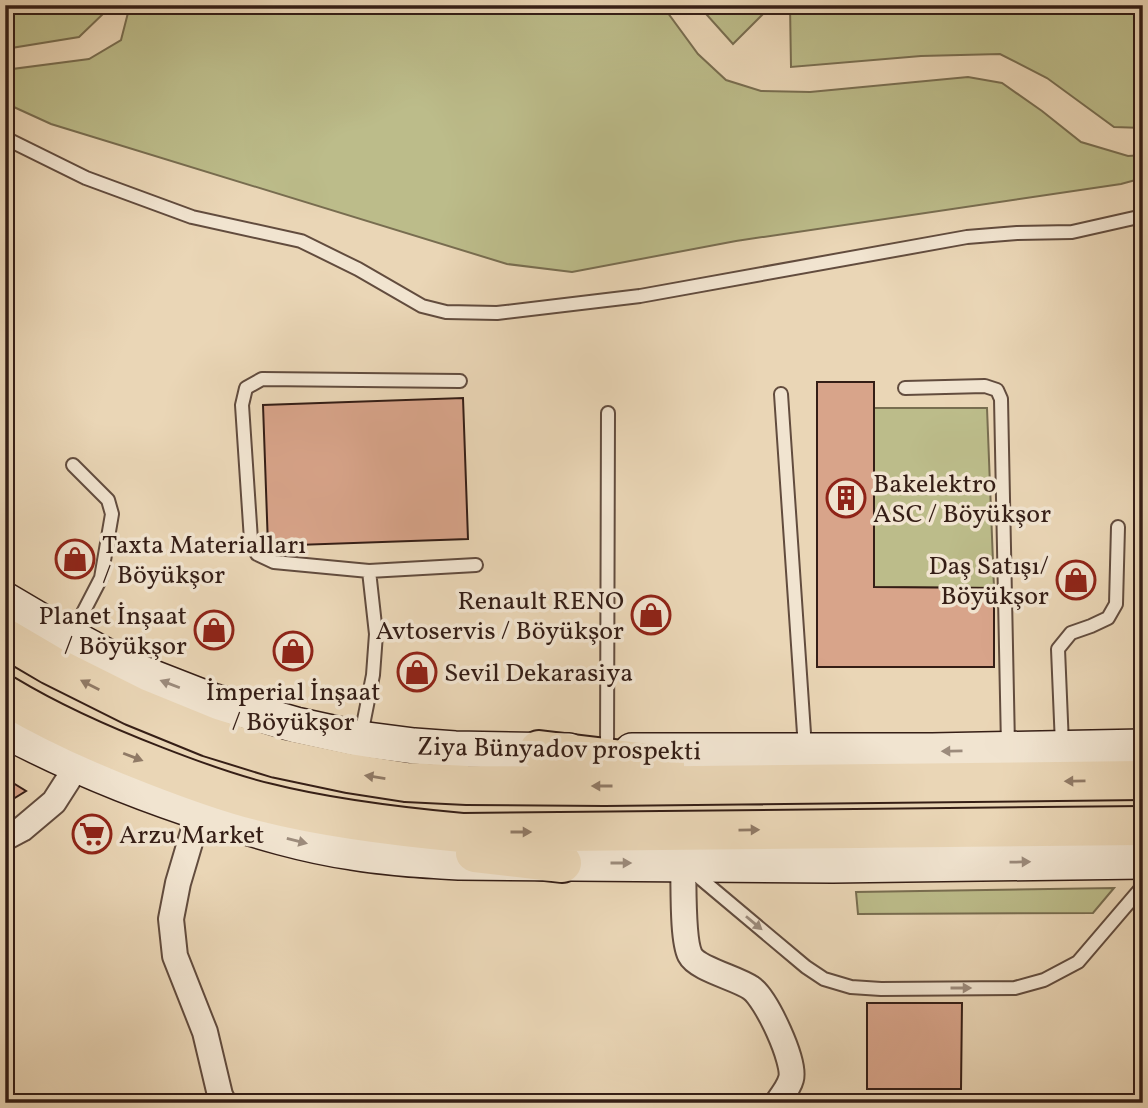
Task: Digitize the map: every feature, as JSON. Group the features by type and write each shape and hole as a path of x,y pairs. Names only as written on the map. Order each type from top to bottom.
{"main road":[{"name":"Ziya Bünyadov prospekti","path":"5,600 130,669 212,701 360,739 414,746 607,751 812,768 1143,780"},
{"name":"Ziya Bünyadov prospekti","path":"5,638 51,665 133,706 209,737 276,758 405,782 605,786 1008,750 1143,747"},
{"path":"5,695 112,750 190,779 334,826 445,850 562,863"},
{"path":"5,730 77,766 199,812 312,845 397,859 458,862 833,864 1143,861"},
{"path":"539,750 812,768"},
{"path":"266,803 402,828 462,833 1143,825"},
{"path":"833,864 1091,826"}],"street":[{"path":"5,838 22,829 54,802 77,766"},
{"path":"199,812 178,883 171,919 175,956 205,1032 224,1103"},
{"path":"683,863 686,941 691,957 700,964 752,988 767,1005 791,1062 792,1079 777,1103"}],"lane":[{"path":"5,138 86,178 192,217 301,242 358,269 422,306 457,313 496,313 640,296 967,237 1072,232 1143,216"},
{"path":"460,380 262,379 246,388 242,405 251,540 257,554 274,562 369,571 476,565"},
{"path":"905,388 985,386 997,390 1001,400 1008,750"},
{"path":"781,394 812,768"},
{"path":"607,751 608,413"},
{"path":"70,637 102,578 112,514 108,500 73,465"},
{"path":"1062,749 1058,649 1071,633 1108,618 1116,604 1118,527"},
{"path":"360,739 373,675 376,634 369,571"},
{"path":"683,863 806,967 824,979 850,987 881,989 1015,988 1044,980 1078,962 1143,886"}],"green space":[{"path":"5,5 107,5 105,12 79,37 5,49"},
{"path":"130,5 662,5 698,54 726,80 761,91 810,92 968,77 1002,83 1081,142 1128,156 1143,155 1143,178 1121,184 736,241 572,272 507,264 51,124 5,103 5,70 89,59 121,40"},
{"path":"698,5 772,5 733,44"},
{"path":"790,5 1143,5 1143,128 1114,127 1047,78 1000,54 921,56 791,67"},
{"path":"874,408 987,408 994,588 874,587"},
{"path":"1114,888 1093,913 858,914 856,892"}],"building":[{"name":"Bakelektro ASC / Böyükşor","path":"817,382 874,382 874,587 994,588 994,667 817,667"},
{"path":"463,398 468,539 268,546 263,405"},
{"path":"5,778 26,791 5,804"},
{"path":"867,1003 962,1003 961,1089 867,1089"}],"place":[{"name":"Bakelektro ASC / Böyükşor","path":"846,498"},
{"name":"Taxta Materialları / Böyükşor","path":"75,559"},
{"name":"Daş Satışı/ Böyükşor","path":"1076,580"},
{"name":"Renault RENO Avtoservis / Böyükşor","path":"651,615"},
{"name":"Planet İnşaat / Böyükşor","path":"214,630"},
{"name":"İmperial İnşaat / Böyükşor","path":"293,651"},
{"name":"Sevil Dekarasiya","path":"417,672"},
{"name":"Arzu Market","path":"92,834"}]}
